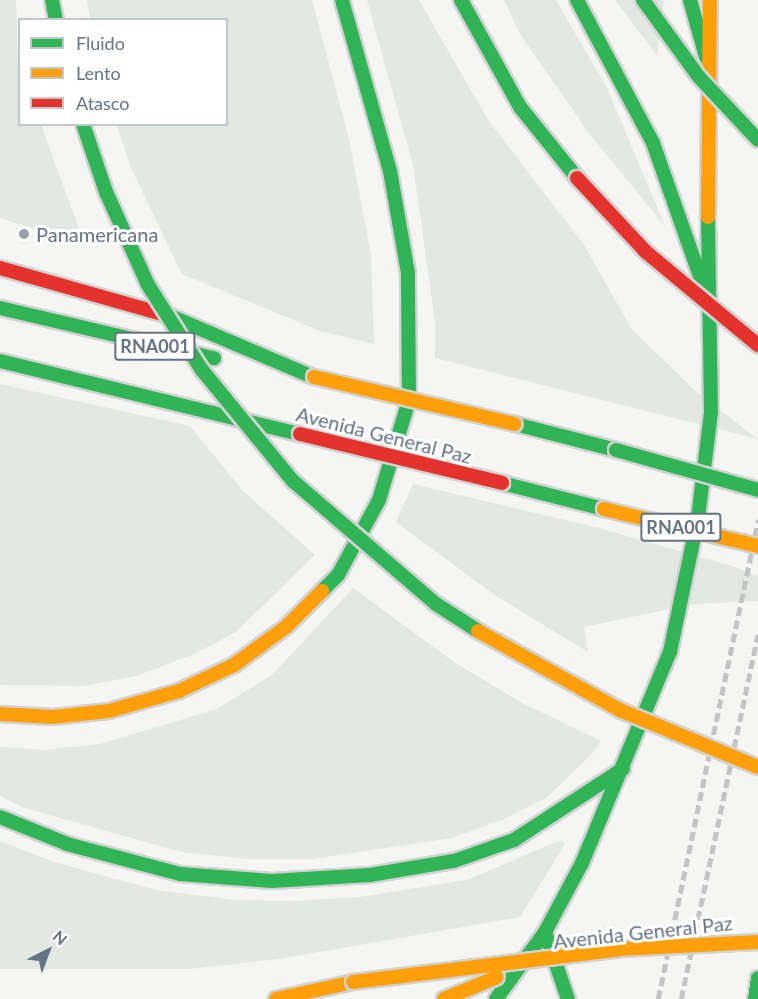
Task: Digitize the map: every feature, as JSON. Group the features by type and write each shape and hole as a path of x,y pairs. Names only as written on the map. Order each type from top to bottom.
{"main road":[{"path":"52,0 56,18"},
{"path":"0,714 53,717 110,711 178,691 234,665 286,627 338,575 379,500 409,400 408,273 390,171 342,0"},
{"path":"461,0 520,107 577,178 645,251 758,345"},
{"path":"577,0 653,143 710,305"},
{"path":"643,0 699,77 758,140"},
{"path":"690,0 706,57"},
{"path":"496,999 545,932 623,769 670,652 698,518 711,412 706,57 710,0"},
{"path":"84,126 106,192 148,285 202,370 293,481 436,604 518,656 622,711 758,767"},
{"path":"0,268 180,319 313,376"},
{"name":"Avenida General Paz","path":"0,308 238,363 313,376 515,424 758,490"},
{"name":"Avenida General Paz","path":"0,362 758,546"},
{"path":"0,817 67,844 180,873 272,881 370,875 454,861 514,840 623,769"},
{"path":"545,932 568,999"},
{"name":"Avenida General Paz","path":"532,963 620,950 758,942"},
{"path":"276,999 353,982 532,963"},
{"path":"444,999 532,963"},
{"path":"754,999 758,978"}],"shaded area":[{"path":"0,0 16,0 18,126 41,126 85,245 0,218"},
{"path":"87,0 312,0 349,139 371,254 374,344 320,331 182,274 131,168 117,126 228,126 228,18 90,18"},
{"path":"367,0 419,0 488,120 584,245 631,328 695,391 758,439 435,358 435,322 413,165"},
{"path":"504,0 556,0 607,88 665,226 591,136 520,34"},
{"path":"615,0 664,0 657,55"},
{"path":"0,384 190,426 243,491 315,555 236,632 192,655 136,676 84,686 0,685"},
{"path":"413,484 599,528 732,566 758,576 758,601 694,604 584,627 588,652 496,596 396,522"},
{"path":"353,588 454,662 522,703 601,741 592,754 546,798 504,819 452,838 312,859 246,859 182,852 24,808 0,796 0,747 44,750 100,744 217,709 273,674"},
{"path":"561,840 565,844 520,917 279,959 189,969 0,969 0,841 54,862 156,890 236,900 294,901 359,897 467,880"}],"railway":[{"path":"658,999 758,519"},
{"path":"681,999 758,635"}],"traffic: fast":[{"path":"52,0 56,18"},
{"path":"322,591 338,575 379,500 409,400 408,273 390,171 342,0"},
{"path":"461,0 520,107 577,178"},
{"path":"577,0 653,143 710,305"},
{"path":"643,0 699,77 758,140"},
{"path":"690,0 706,57"},
{"path":"84,126 106,192 148,285 202,370 293,481 436,604 478,631"},
{"path":"496,999 545,932 582,863 670,652 698,518 711,412 708,217"},
{"path":"0,308 214,358"},
{"path":"170,316 311,376"},
{"path":"0,361 300,434"},
{"path":"515,424 616,450"},
{"path":"616,450 758,490"},
{"path":"502,483 604,509"},
{"path":"0,817 67,844 180,874 272,881 370,875 454,861 514,840 623,769"},
{"path":"545,932 568,999"},
{"path":"755,999 758,978"}],"traffic: slow":[{"path":"708,217 710,0"},
{"path":"314,377 515,424"},
{"path":"604,509 758,546"},
{"path":"0,714 53,717 109,711 179,691 234,665 286,627 322,591"},
{"path":"478,631 622,711 758,767"},
{"path":"353,982 620,949 758,942"},
{"path":"444,999 497,977"},
{"path":"276,999 353,982"}],"traffic: jam":[{"path":"577,178 645,251 758,345"},
{"path":"0,268 170,316"},
{"path":"300,434 502,483"}],"place":[{"name":"Panamericana","path":"24,234"}]}
